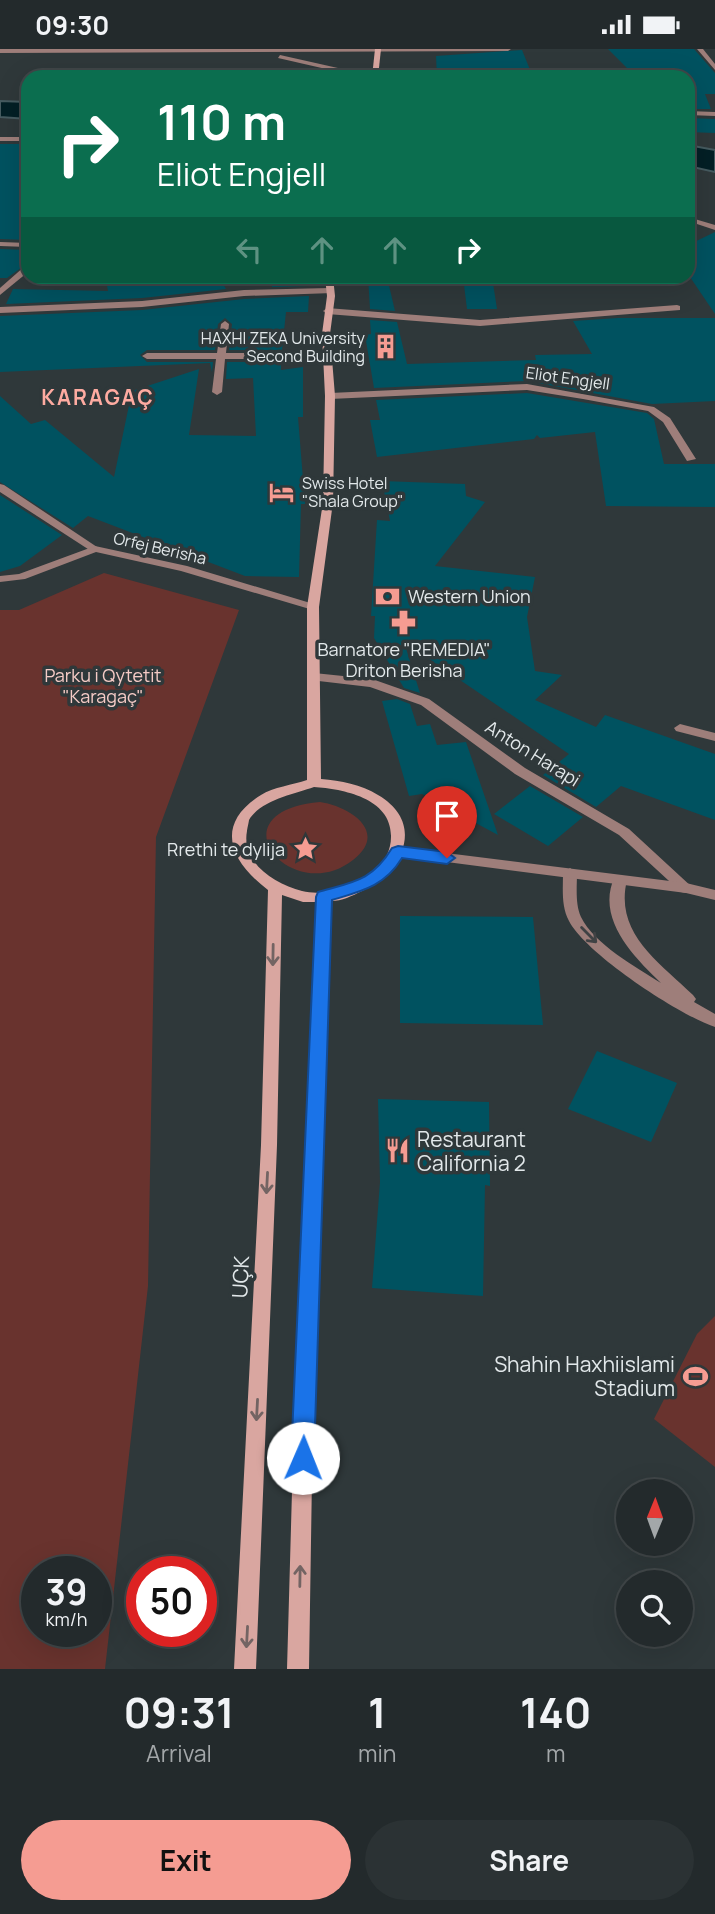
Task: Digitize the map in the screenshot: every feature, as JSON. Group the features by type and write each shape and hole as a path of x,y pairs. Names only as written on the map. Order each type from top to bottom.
{"main road":[{"path":"376,70 379,50"},
{"path":"313,783 313,607 328,502 330,396 326,356 330,284"},
{"path":"313,783 349,788 380,802 393,817 400,834 398,852 387,870 367,884 324,897 275,887 261,881 244,865 237,846 239,827 248,811 268,796 289,787 313,783"},
{"name":"UÇK","path":"245,1669 269,1145 275,887"},
{"path":"298,1669 305,1349 324,897"}],"street":[{"path":"255,51 263,49"},
{"path":"0,51 508,49"},
{"path":"700,49 715,68"},
{"path":"255,51 338,70"},
{"path":"695,113 715,114"},
{"path":"0,138 21,139"},
{"path":"695,221 715,227"},
{"path":"0,244 21,245"},
{"path":"0,292 21,274"},
{"path":"0,310 142,304 244,293 330,291"},
{"path":"327,311 480,323 677,308"},
{"path":"216,392 225,324"},
{"path":"146,356 326,356"},
{"name":"Eliot Engjell","path":"330,396 527,387 583,396 650,409 667,420 691,459"},
{"path":"0,487 95,549"},
{"name":"Orfej Berisha","path":"0,579 21,577 95,549 183,568 313,607"},
{"name":"Anton Harapi","path":"314,677 372,683 425,702 520,771 624,832 686,888 715,895"},
{"path":"680,728 715,737"},
{"path":"398,852 686,888"},
{"path":"570,873 570,904 575,921 590,937 639,975 709,1018"},
{"path":"620,880 614,898 618,921 646,957 709,1018"}],"green space":[{"name":"Parku i Qytetit \"Karagaç\"","path":"104,573 239,610 156,837 148,1286 112,1607 112,1556 21,1556 21,1647 107,1647 105,1669 0,1669 0,610 19,610"},
{"path":"320,802 353,814 366,830 367,839 363,849 353,860 330,872 307,873 287,865 273,853 266,837 271,822 288,809"},
{"name":"Shahin Haxhiislami Stadium","path":"715,1316 715,1467 654,1419 697,1334"}],"water":[{"path":"0,101 21,102 21,118 0,117"},
{"path":"695,146 715,150 715,172 695,168"}],"building":[{"path":"608,49 694,49 715,73 715,94 705,94 711,109 695,109 695,70 629,70"},
{"path":"522,50 530,70 437,70 436,56"},
{"path":"695,118 715,119 715,133 695,132"},
{"path":"0,144 21,144 21,240 0,239"},
{"path":"715,232 715,314 695,284 695,242"},
{"path":"0,249 21,250 21,268 7,278 0,278"},
{"path":"107,284 223,284 226,289 142,298 6,304 13,289 108,291"},
{"path":"272,284 309,284 309,286 272,287"},
{"path":"368,284 389,284 395,311 370,309"},
{"path":"464,284 493,284 497,309 467,309"},
{"path":"309,296 308,312 286,312 282,350 229,350 232,324 225,318 218,324 215,350 147,350 140,355 147,362 213,362 212,372 210,363 0,372 0,316 142,310 244,299"},
{"path":"715,318 715,401 652,404 527,381 374,388 365,335 371,334 370,320 397,322 407,364 536,360 535,355 592,354 573,321"},
{"path":"227,362 281,362 281,370 303,367 303,417 298,417 305,504 301,504 299,577 245,576 88,516 73,528 0,482 0,396 31,424 45,420 114,477 132,391 199,369 189,435 256,436 253,378 226,379"},
{"path":"527,393 647,413 654,419 664,464 715,464 715,507 606,506 595,432 540,438 537,435 534,439 377,457 370,420 380,420 376,400"},
{"path":"382,481 465,484 466,496 485,502 435,566 535,577 527,617 535,671 562,675 535,700 596,727 605,715 715,754 715,820 621,786 596,807 543,775 569,754 404,642 420,693 404,688 374,638 375,616 371,616 377,520 390,521"},
{"path":"0,495 62,535 20,566 0,572"},
{"path":"397,699 410,704 417,726 430,724 437,745 466,742 498,835 422,794 409,796 382,701"},
{"path":"530,786 583,817 548,846 494,814"},
{"path":"400,916 533,917 543,1025 400,1023"},
{"path":"597,1051 677,1083 651,1142 568,1109"},
{"path":"378,1099 489,1102 490,1186 485,1185 483,1296 372,1288 380,1182"}],"place":[{"name":"HAXHI ZEKA University Second Building","path":"385,347"},
{"name":"Swiss Hotel \"Shala Group\"","path":"282,492"},
{"name":"Western Union","path":"388,596"},
{"name":"Barnatore \"REMEDIA\" Driton Berisha","path":"404,622"},
{"name":"Rrethi te dylija","path":"305,849"},
{"name":"Restaurant California 2","path":"397,1151"},
{"name":"Shahin Haxhiislami Stadium","path":"695,1376"}],"district":[{"name":"KARAGAÇ","path":"98,397"}],"route":[{"path":"303,1458 324,897 367,884 387,870 398,852 447,858"}]}
